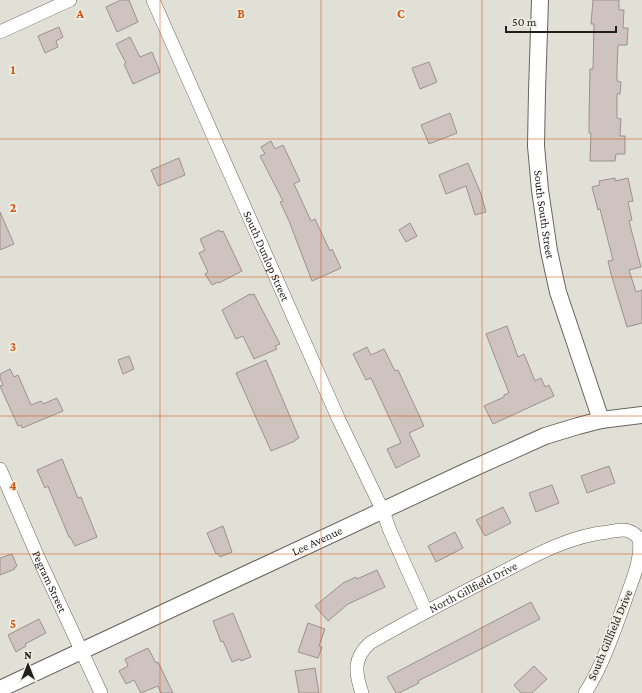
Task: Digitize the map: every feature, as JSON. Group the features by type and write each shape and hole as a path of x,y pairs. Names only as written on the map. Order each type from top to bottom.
{"street":[{"path":"0,32 70,0"},
{"name":"South Dunlop Street","path":"153,0 339,420 383,511 390,531 426,611"},
{"name":"South South Street","path":"540,0 536,130 540,190 548,251 558,292 601,420"},
{"name":"Lee Avenue","path":"0,689 545,436 601,420 642,415"},
{"name":"Pegram Street","path":"0,469 38,557 101,693"},
{"name":"South Gillfield Drive","path":"585,693 598,669 622,611 642,556 642,546 638,538 632,532 624,530 610,532"},
{"name":"North Gillfield Drive","path":"362,693 356,669 358,658 370,642 426,611 543,551 591,535 610,532"}],"building":[{"path":"121,0 129,0 138,22 117,32 106,7"},
{"path":"593,0 619,0 619,10 624,10 623,28 628,28 627,45 618,45 617,69 617,81 621,82 620,94 617,94 617,118 621,119 620,136 625,136 625,154 616,154 615,161 590,161 591,133 589,133 589,118 590,69 593,69 594,24 591,24"},
{"path":"59,27 63,37 56,41 58,47 45,53 38,36"},
{"path":"130,37 140,57 152,52 160,72 133,84 124,64 126,63 116,44"},
{"path":"429,62 437,82 420,89 412,68"},
{"path":"450,113 457,133 429,144 421,125"},
{"path":"271,141 275,149 283,145 300,181 294,184 311,221 315,219 330,251 332,249 341,268 312,281 289,221 280,202 283,201 260,156 265,154 261,147"},
{"path":"179,158 185,175 158,186 151,170"},
{"path":"468,163 481,194 486,212 475,215 466,186 446,194 439,175"},
{"path":"615,178 615,181 628,178 633,201 628,202 632,220 629,221 641,267 629,270 636,292 642,290 642,323 627,327 608,261 613,260 600,209 598,210 592,187 600,185 599,181"},
{"path":"0,212 14,244 0,250"},
{"path":"410,223 417,236 406,242 399,230"},
{"path":"219,230 220,232 223,231 242,271 212,285 205,274 208,272 199,253 205,250 200,239"},
{"path":"250,294 254,294 280,344 275,346 277,349 254,359 243,336 236,339 222,310"},
{"path":"507,326 518,357 524,354 535,381 541,378 545,387 549,385 554,396 493,424 484,406 504,397 504,395 509,393 486,334"},
{"path":"367,347 371,355 384,349 395,371 398,370 424,426 409,433 420,456 396,468 387,449 401,443 371,378 366,380 353,354"},
{"path":"129,356 134,369 123,374 118,360"},
{"path":"266,360 299,438 271,451 236,373"},
{"path":"10,369 14,377 18,375 31,405 41,401 43,404 57,398 63,411 22,428 21,425 18,426 0,386 3,385 0,374"},
{"path":"62,459 78,498 81,497 97,537 75,546 69,537 48,486 45,488 37,470"},
{"path":"609,466 615,483 587,493 581,476"},
{"path":"552,485 559,503 536,512 529,493"},
{"path":"503,507 511,523 485,536 476,520"},
{"path":"223,526 232,552 220,557 218,553 216,554 207,533"},
{"path":"455,532 463,548 436,562 428,546"},
{"path":"12,554 17,566 14,568 15,569 0,575 0,558"},
{"path":"377,570 385,587 348,604 328,621 315,606 343,583 356,577 357,579"},
{"path":"531,602 540,619 418,681 419,683 396,693 387,677"},
{"path":"233,613 251,657 241,661 240,659 232,662 223,641 221,642 213,621"},
{"path":"39,619 46,633 25,644 26,646 16,652 8,635"},
{"path":"308,623 325,629 319,646 322,647 318,658 298,652"},
{"path":"148,648 156,663 158,662 173,693 161,693 158,686 141,693 134,680 126,684 119,671 128,666 125,659"},
{"path":"534,666 547,679 532,693 521,693 514,685"},
{"path":"315,668 319,693 299,693 295,671"}]}
